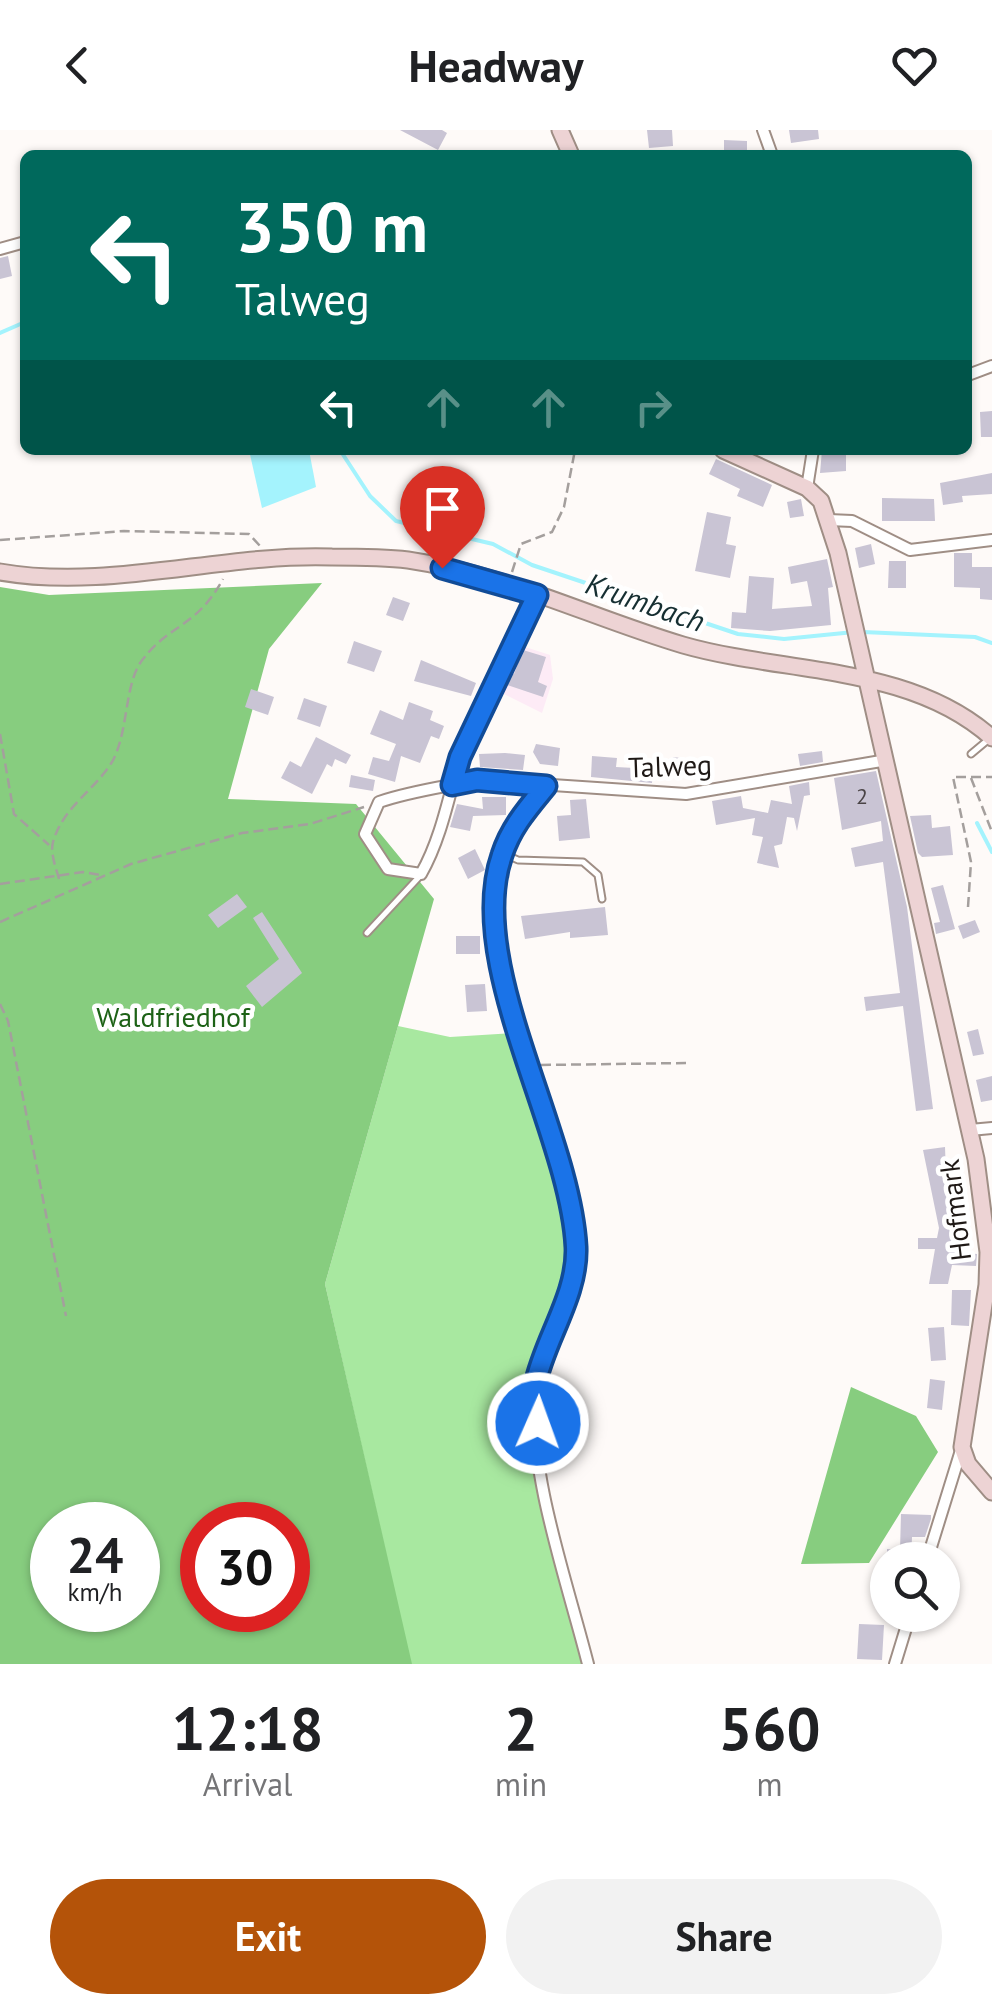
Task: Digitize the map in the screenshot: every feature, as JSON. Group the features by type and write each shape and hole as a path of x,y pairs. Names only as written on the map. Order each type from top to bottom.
{"street":[{"path":"734,455 807,488 812,455"},
{"name":"Hofmark","path":"807,488 821,501 829,520 856,624 970,1130 988,1252 962,1447"},
{"path":"829,520 852,521 910,550 992,540"},
{"path":"0,572 25,576 131,574 271,558 408,560 537,595 685,646 870,681 941,704 992,737"},
{"path":"379,802 365,834 373,851 388,869 421,874 430,858 460,757 537,595"},
{"name":"Talweg","path":"379,802 477,780 686,794 888,760"},
{"path":"546,786 514,825 502,853 496,905 497,945 529,1066 563,1170 576,1250 563,1310 534,1388 544,1494 588,1664"},
{"path":"970,1130 992,1128"},
{"path":"962,1447 968,1464 992,1492"},
{"path":"933,1542 962,1447"},
{"path":"895,1664 905,1632"}],"lane":[{"path":"971,754 992,737"},
{"path":"502,853 518,860 583,862 598,876 602,899"},
{"path":"368,934 421,874"}],"path":[{"path":"514,565 521,544 552,532 564,507 574,455"},
{"path":"0,540 124,531 249,534 271,558"},
{"path":"58,878 51,846 63,819 111,763 126,724 138,664 159,640 188,625 208,607 233,561"},
{"path":"0,734 14,814 51,846"},
{"path":"968,907 971,862 953,777 992,777"},
{"path":"971,777 992,832"},
{"path":"0,922 103,875 242,833 310,824 379,802"},
{"path":"0,884 103,875"},
{"path":"0,1004 8,1021 66,1316"},
{"path":"529,1066 687,1062"}],"shaded area":[{"path":"519,645 550,655 553,679 542,713 498,691"}],"green space":[{"name":"Waldfriedhof","path":"322,583 269,649 228,799 356,804 434,899 325,1284 412,1664 0,1664 0,587 49,595"},
{"path":"398,1026 450,1037 513,1033 529,1066 563,1169 576,1250 563,1310 534,1388 544,1494 584,1664 411,1664 325,1284"},
{"path":"851,1387 916,1416 938,1452 882,1542 870,1542 869,1563 801,1564"}],"water":[{"path":"250,455 310,455 316,487 262,508"}],"building":[{"path":"400,130 442,130 447,133 438,150"},
{"path":"647,130 672,130 673,146 649,148"},
{"path":"789,130 818,130 819,139 791,143"},
{"path":"724,140 747,141 747,150 724,150"},
{"path":"8,256 12,276 0,279 0,258"},
{"path":"992,411 992,437 981,437 980,412"},
{"path":"822,455 846,455 846,471 820,473"},
{"path":"716,459 772,485 763,507 737,496 740,489 709,474"},
{"path":"992,473 992,494 962,496 963,502 943,505 940,483"},
{"path":"882,498 934,499 935,521 882,521"},
{"path":"801,499 804,516 790,518 787,502"},
{"path":"707,512 731,517 726,544 736,546 730,578 695,571"},
{"path":"871,544 875,564 859,568 855,548"},
{"path":"954,553 972,553 972,567 992,567 992,600 980,599 980,588 954,587"},
{"path":"827,559 833,587 828,588 831,625 770,631 731,628 732,612 746,613 749,576 774,578 772,609 812,606 807,581 791,584 788,567"},
{"path":"889,561 906,561 906,588 888,588"},
{"path":"393,597 410,603 403,621 386,615"},
{"path":"354,641 382,651 374,672 347,663"},
{"path":"523,650 546,657 538,682 547,686 543,697 504,684 510,673 514,674"},
{"path":"421,660 476,683 471,696 414,681"},
{"path":"251,689 274,697 268,715 245,707"},
{"path":"304,698 327,706 320,727 297,719"},
{"path":"409,702 433,711 430,720 444,726 439,739 431,736 420,763 401,756 395,782 368,774 373,757 389,761 396,744 370,734 380,710 403,720"},
{"path":"316,737 351,755 346,764 335,759 332,767 327,764 312,794 281,778 290,761 301,767"},
{"path":"536,744 560,748 558,766 540,764 533,752"},
{"path":"822,751 823,762 800,766 798,754"},
{"path":"479,754 525,755 523,770 480,767"},
{"path":"592,756 617,758 616,767 653,769 652,783 591,777"},
{"path":"673,757 689,759 687,777 670,775"},
{"path":"876,771 907,907 933,1109 916,1111 903,1006 866,1011 864,997 900,993 883,862 855,867 851,848 883,841 881,821 842,830 834,778"},
{"path":"351,775 375,780 373,791 349,787"},
{"path":"809,782 810,795 804,796 797,831 794,818 787,817 782,844 774,846 779,868 757,863 763,837 752,835 755,818 716,825 712,801 741,796 743,808 768,813 771,800 792,804 789,786"},
{"path":"482,797 506,797 506,815 473,816 470,831 450,827 457,804 483,809"},
{"path":"586,799 590,838 559,841 557,816 571,815 570,800"},
{"path":"931,815 932,828 950,826 953,855 922,857 918,853 910,816"},
{"path":"475,849 485,870 468,879 458,858"},
{"path":"943,885 955,929 936,934 934,923 940,922 931,888"},
{"path":"237,894 247,907 218,928 208,915"},
{"path":"605,907 608,935 570,938 570,932 525,939 521,916"},
{"path":"262,912 302,973 262,1007 246,986 279,959 253,918"},
{"path":"975,920 980,932 963,939 958,926"},
{"path":"456,936 480,936 480,954 456,954"},
{"path":"485,984 487,1011 467,1012 465,985"},
{"path":"978,1029 984,1054 973,1056 967,1032"},
{"path":"992,1076 992,1100 981,1102 976,1080"},
{"path":"945,1147 947,1202 956,1200 959,1222 952,1222 953,1252 977,1254 976,1266 952,1265 948,1284 929,1284 935,1249 918,1249 918,1238 937,1238 939,1228 923,1150"},
{"path":"952,1290 971,1290 969,1326 951,1325"},
{"path":"944,1327 946,1360 931,1361 928,1328"},
{"path":"930,1379 945,1381 942,1410 927,1408"},
{"path":"901,1514 931,1515 925,1537 900,1542"},
{"path":"859,1624 870,1624 870,1632 884,1632 882,1660 857,1659"}],"waterway":[{"name":"Krumbach","path":"0,333 20,324"},
{"name":"Krumbach","path":"343,455 370,496 396,521 493,544 532,565 738,634 784,639 854,632"},
{"name":"Krumbach","path":"863,632 975,637 992,643"},
{"path":"977,823 992,852"}],"route":[{"path":"442,568 537,595 460,757 452,785 477,780 546,786 514,825 502,853 496,905 497,945 516,1022 563,1170 576,1250 563,1310 534,1388 538,1423"}]}
